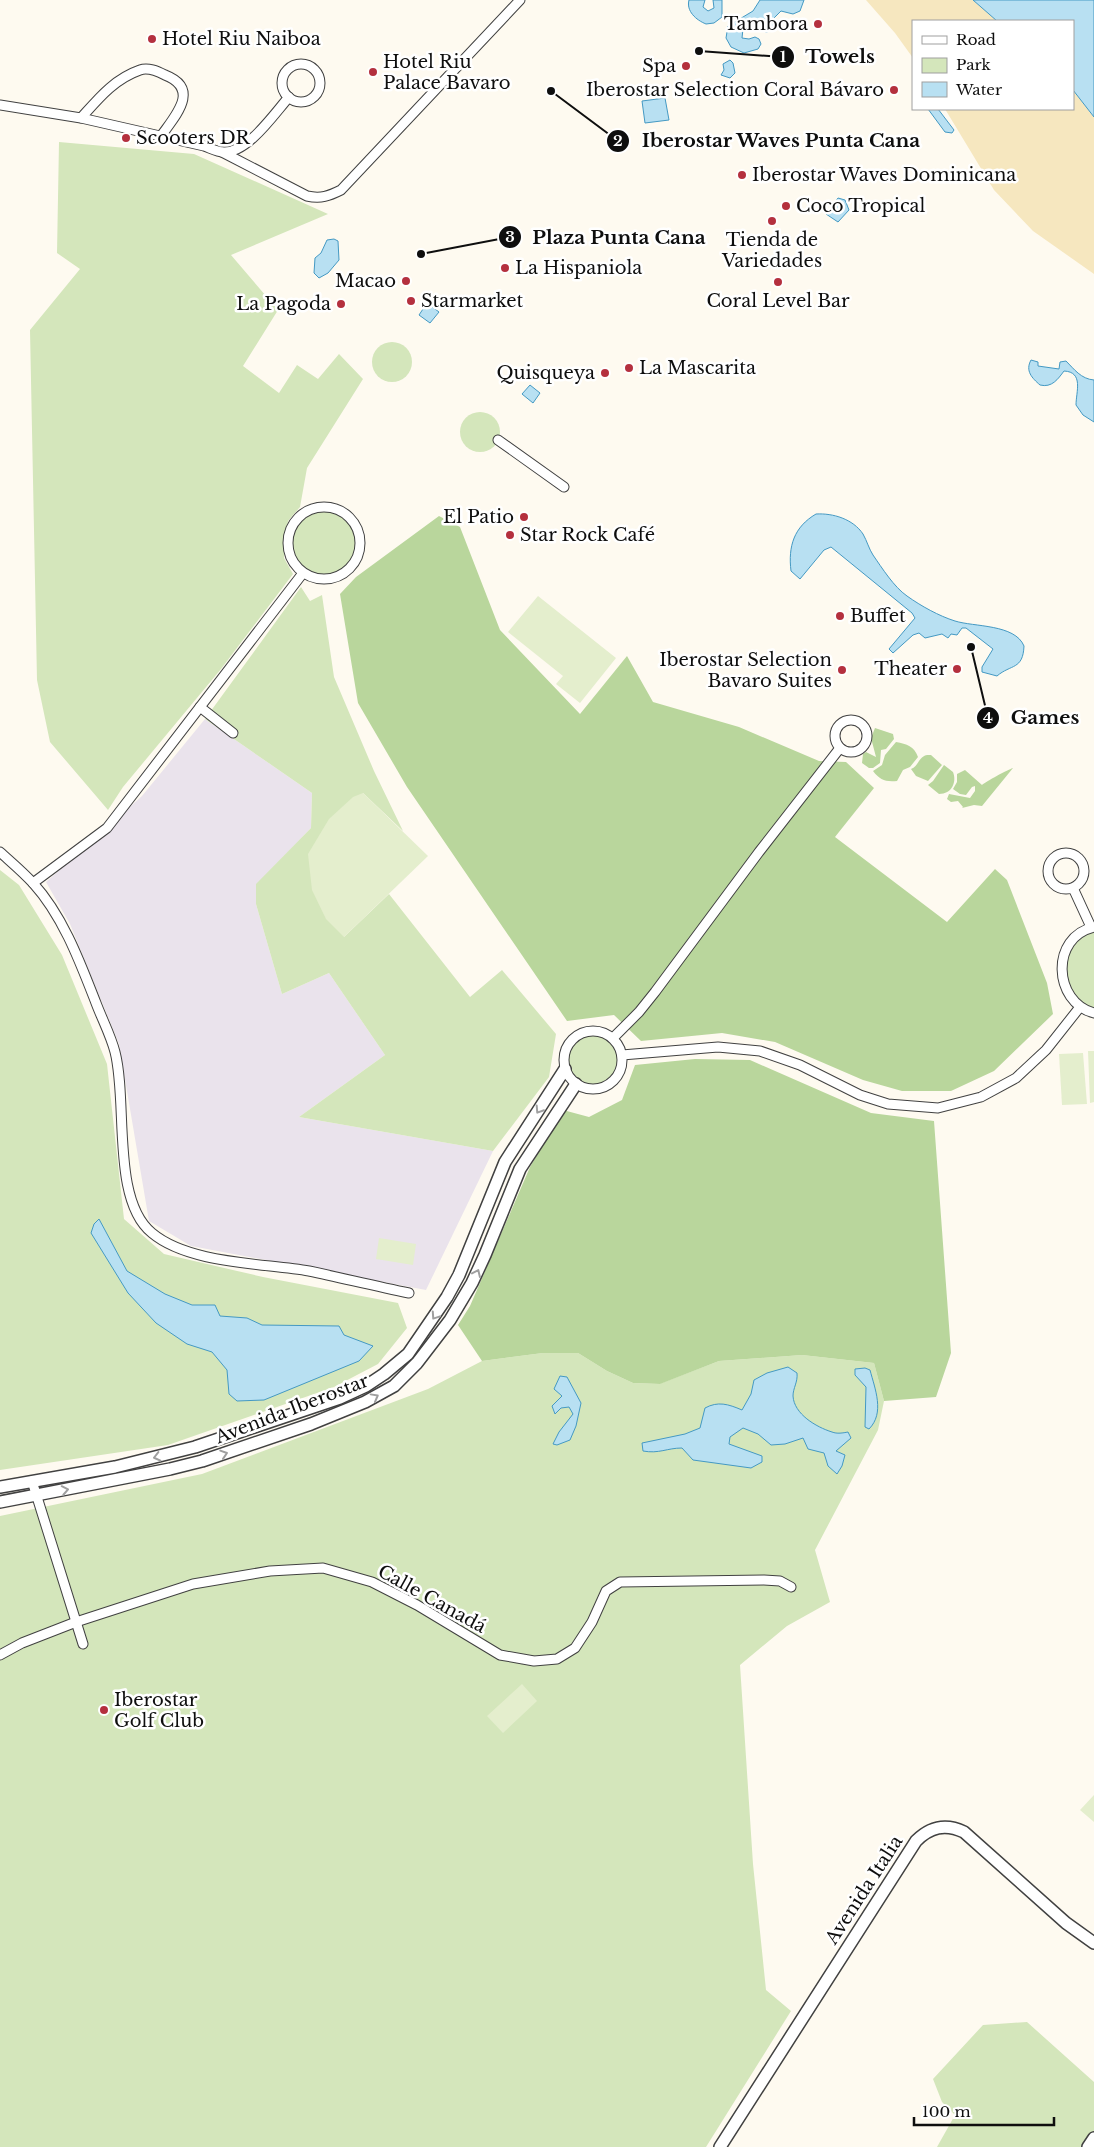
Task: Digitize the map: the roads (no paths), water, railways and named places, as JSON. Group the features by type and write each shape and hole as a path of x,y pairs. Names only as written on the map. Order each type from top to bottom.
{"street":[{"path":"0,105 81,118 204,146 222,152 307,196 316,198 327,197 341,190 520,0"},
{"path":"304,64 315,70 319,75 320,87 313,97 301,101 289,97 285,92 283,81 288,70 292,66 304,64"},
{"path":"81,118 110,87 128,75 148,69 171,77 178,82 184,93 184,99 180,107 161,136"},
{"path":"222,152 240,148 246,144 289,97"},
{"path":"498,440 564,488"},
{"path":"317,508 329,508 340,512 350,519 357,529 360,541 358,553 348,570 329,579 319,579 303,573 290,557 288,542 291,527 305,512 317,508"},
{"path":"33,883 107,828 303,573"},
{"path":"200,707 233,733"},
{"path":"613,1038 639,1012 655,992 759,852 840,748"},
{"path":"0,852 33,883 65,932 83,970 115,1052 120,1086 127,1188 135,1211 152,1233 170,1245 192,1252 258,1265 307,1271 408,1294"},
{"path":"1065,853 1074,855 1082,861 1084,868 1084,878 1073,888 1064,889 1056,886 1051,881 1048,870 1051,862 1057,856 1065,853"},
{"path":"1073,888 1092,927 1077,935 1067,947 1062,961 1061,976 1066,991 1080,1007 1094,1013"},
{"path":"622,1055 718,1046 760,1052 800,1065 860,1096 888,1104 938,1108 981,1097 1016,1078 1046,1050 1080,1007"},
{"path":"595,1031 613,1038 621,1048 622,1055 622,1065 619,1074 613,1082 605,1087 585,1088 576,1084 569,1077 565,1069 566,1050 577,1035 586,1032 595,1031"},
{"name":"Avenida Iberostar","path":"0,1487 115,1467 195,1447 340,1398 366,1386 384,1374 408,1354 447,1297 459,1275 505,1162 565,1069"},
{"name":"Avenida Iberostar","path":"0,1502 202,1461 311,1424 365,1402 394,1386 417,1363 454,1313 472,1283 485,1255 520,1169 576,1084"},
{"path":"32,1481 83,1644"},
{"name":"Calle Canadá","path":"0,1655 22,1643 76,1622 193,1584 270,1571 323,1568 372,1582 417,1605 500,1655 534,1661 557,1659 575,1648 592,1622 606,1591 620,1582 764,1580 780,1581 791,1587"},
{"name":"Avenida Italia","path":"720,2147 916,1841 931,1829 948,1827 964,1832 1066,1923 1094,1943"},
{"path":"1088,2147 1094,2138"}],"water":[{"path":"689,0 705,0 703,7 708,11 714,8 713,0 722,0 722,17 714,23 706,24 702,22 695,18 690,11"},
{"path":"760,0 804,0 800,11 793,14 781,11 773,19 775,25 771,31 766,32 754,26 743,29 742,38 749,39 755,37 759,39 761,44 758,49 744,53 731,47 726,38 728,26 753,11"},
{"path":"973,0 1094,0 1094,117 1074,91 1074,20 996,20"},
{"path":"730,60 733,63 735,73 730,78 721,75 724,70 723,64"},
{"path":"665,98 669,120 645,123 642,101"},
{"path":"929,110 939,110 954,130 952,133 945,132"},
{"path":"838,198 845,200 849,210 838,222 826,214"},
{"path":"334,239 338,241 339,260 328,273 319,278 314,273 315,258 321,253 327,240"},
{"path":"427,303 439,312 430,323 419,315"},
{"path":"1031,360 1038,362 1038,366 1059,369 1060,362 1066,361 1082,376 1094,380 1094,422 1083,415 1076,405 1078,384 1074,375 1064,371 1051,384 1040,385 1029,371"},
{"path":"530,385 540,393 533,403 522,394"},
{"path":"816,514 836,516 854,524 863,534 873,555 884,571 902,592 918,603 936,614 949,619 1003,630 1019,639 1024,646 1019,663 997,676 982,672 982,667 993,649 966,628 962,628 957,635 951,634 948,638 942,634 925,638 919,633 913,635 893,653 889,649 915,618 912,613 831,547 824,550 800,579 791,571 790,562 794,538 802,525"},
{"path":"99,1219 127,1271 165,1294 192,1305 215,1305 220,1316 247,1318 262,1325 339,1326 344,1335 373,1346 359,1361 264,1400 237,1401 229,1394 227,1370 212,1352 187,1344 156,1323 128,1293 91,1233 94,1224"},
{"path":"788,1367 797,1373 793,1396 797,1409 807,1419 826,1430 836,1433 848,1432 851,1438 836,1451 845,1455 842,1466 837,1474 828,1466 824,1453 808,1449 803,1438 785,1444 771,1445 758,1434 743,1428 730,1437 729,1444 762,1456 762,1462 751,1468 693,1460 682,1448 654,1452 643,1451 642,1443 685,1434 700,1428 705,1408 723,1404 742,1410 751,1394 754,1380 767,1373"},
{"path":"865,1368 870,1370 878,1408 874,1423 869,1429 865,1427 866,1387 855,1375 855,1369"},
{"path":"560,1376 567,1377 581,1403 576,1426 570,1440 557,1445 553,1444 559,1432 573,1414 569,1407 561,1408 555,1414 552,1406 562,1396 554,1389"}],"place":[{"name":"Tambora","path":"818,24"},
{"name":"Hotel Riu Naiboa","path":"152,39"},
{"name":"Towels","path":"699,51"},
{"name":"Spa","path":"686,66"},
{"name":"Hotel Riu Palace Bavaro","path":"373,72"},
{"name":"Iberostar Selection Coral Bávaro","path":"894,90"},
{"name":"Iberostar Waves Punta Cana","path":"551,91"},
{"name":"Scooters DR","path":"126,138"},
{"name":"Iberostar Waves Dominicana","path":"742,175"},
{"name":"Coco Tropical","path":"786,206"},
{"name":"Tienda de Variedades","path":"772,221"},
{"name":"Plaza Punta Cana","path":"421,254"},
{"name":"La Hispaniola","path":"505,268"},
{"name":"Macao","path":"406,281"},
{"name":"Coral Level Bar","path":"778,282"},
{"name":"Starmarket","path":"411,301"},
{"name":"La Pagoda","path":"341,304"},
{"name":"La Mascarita","path":"629,368"},
{"name":"Quisqueya","path":"605,373"},
{"name":"El Patio","path":"524,517"},
{"name":"Star Rock Café","path":"510,535"},
{"name":"Buffet","path":"840,616"},
{"name":"Games","path":"971,647"},
{"name":"Theater","path":"957,669"},
{"name":"Iberostar Selection Bavaro Suites","path":"842,670"},
{"name":"Iberostar Golf Club","path":"104,1710"}]}
